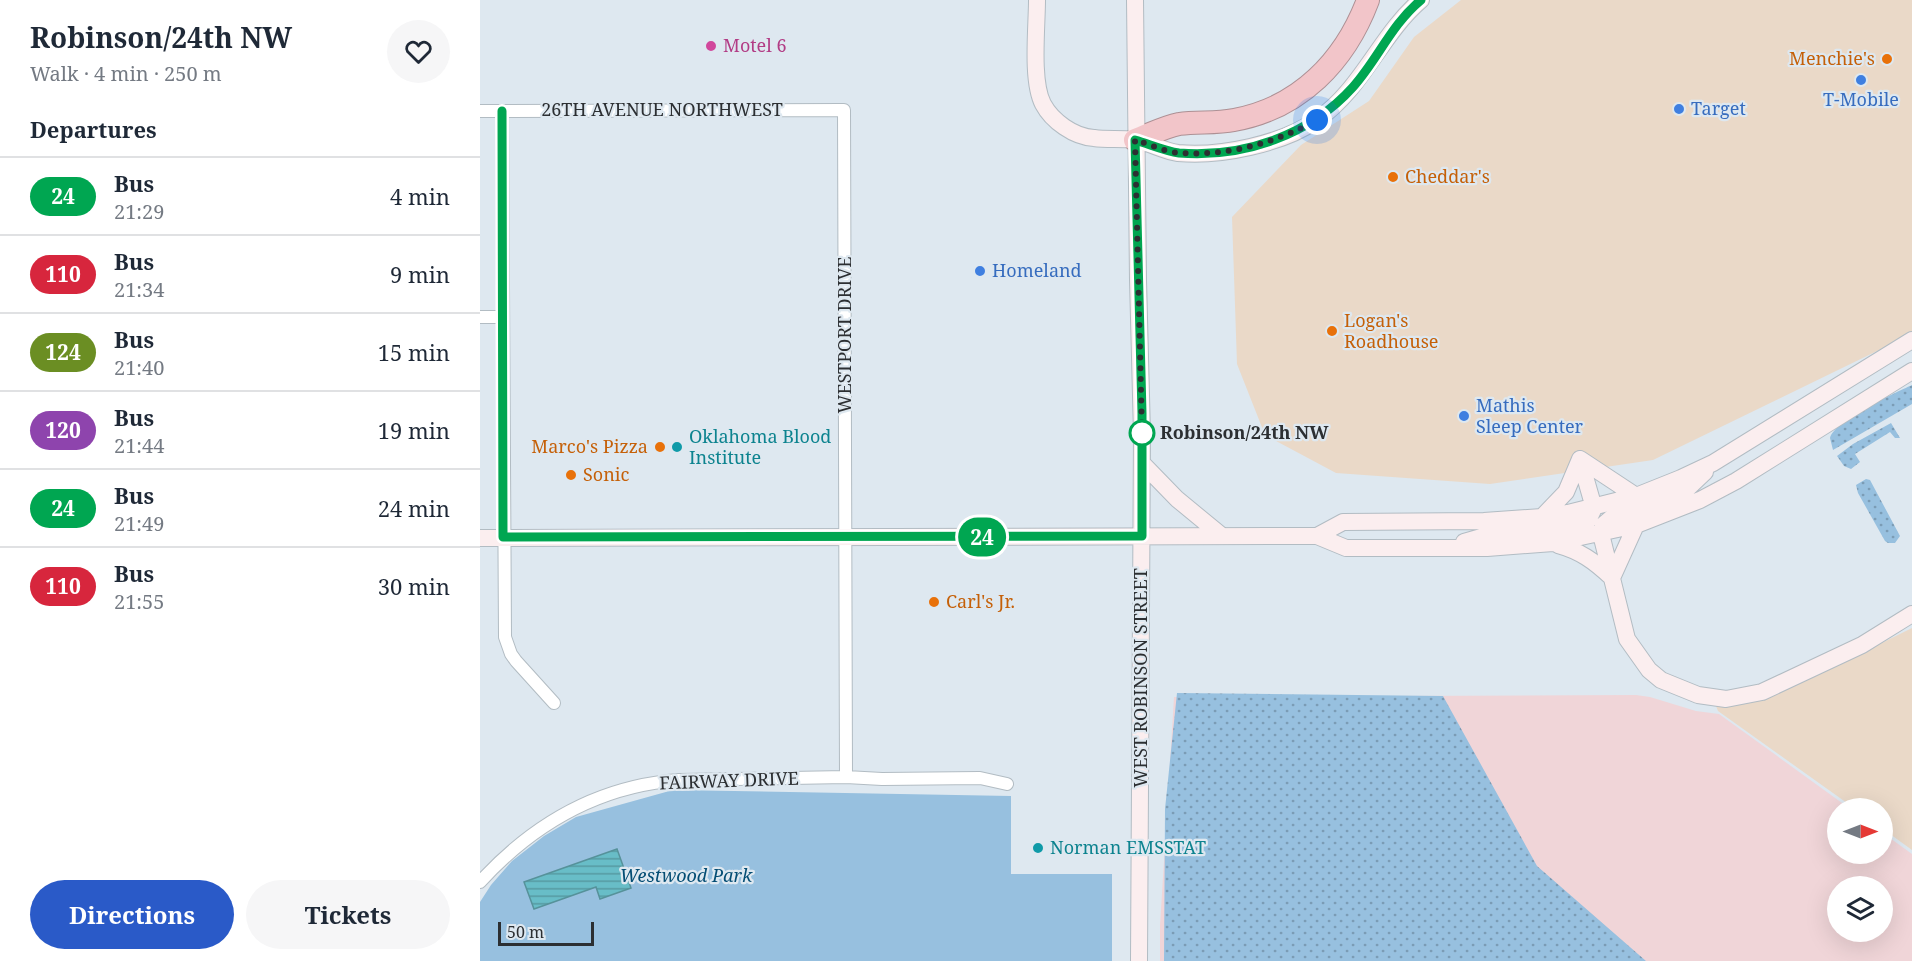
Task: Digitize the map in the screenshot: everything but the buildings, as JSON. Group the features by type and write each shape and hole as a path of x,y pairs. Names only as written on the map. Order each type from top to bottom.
{"highway":[{"path":"1135,140 1179,124 1215,124 1246,117 1293,97 1309,86 1335,61 1362,16 1368,0"}],"main road":[{"path":"1037,0 1037,74 1043,104 1064,126 1077,134 1092,138 1135,140 1178,153 1239,150 1294,133 1317,120 1354,86 1387,37 1420,0"},
{"name":"WEST ROBINSON STREET","path":"1135,0 1135,140 1142,463 1139,961"},
{"path":"1317,536 1343,522 1484,521 1542,517 1594,508 1636,496 1716,461 1912,339"},
{"path":"480,538 1317,536 1346,548 1516,547 1553,543 1636,525 1700,500 1736,481 1912,371"},
{"path":"1580,459 1636,496"},
{"path":"1443,548 1492,534 1573,526 1587,521 1594,508 1580,459"},
{"path":"1542,517 1566,492 1580,459"},
{"path":"1716,461 1685,491 1610,519 1603,525 1601,534 1627,639 1649,670 1661,680 1683,691 1713,698 1742,697 1762,692 1862,645 1912,614"},
{"path":"1142,463 1177,499 1222,536"},
{"path":"1612,578 1636,525"},
{"path":"1553,543 1587,556 1612,578"}],"street":[{"name":"26TH AVENUE NORTHWEST","path":"480,111 844,110"},
{"name":"WESTPORT DRIVE","path":"844,110 846,777"},
{"path":"502,111 504,624 507,645 516,661 554,703"},
{"path":"480,317 503,317"},
{"name":"FAIRWAY DRIVE","path":"480,882 526,837 552,819 586,809 617,792 667,781 846,777 980,778 1007,784"}],"shaded area":[{"path":"1461,0 1912,0 1912,334 1653,460 1490,484 1336,473 1265,435 1237,364 1232,217 1301,145 1369,101 1414,37"},
{"path":"1912,628 1912,850 1893,836 1893,798 1840,798 1718,711 1716,706 1752,701 1821,673"},
{"path":"1636,695 1650,697 1696,711 1719,714 1835,798 1827,798 1827,864 1893,864 1893,840 1912,854 1912,961 1160,961 1160,926 1174,697"},
{"path":"617,849 631,888 600,899 596,887 534,909 524,882"}],"green space":[{"path":"1912,385 1912,404 1833,450 1830,438 1843,423 1866,408"},
{"path":"1891,423 1900,438 1895,438 1890,432 1855,454 1860,462 1851,469 1844,466 1837,456 1853,444"},
{"path":"1866,479 1870,480 1900,536 1895,543 1885,541 1858,493 1856,485"},
{"path":"1177,693 1443,696 1537,866 1646,961 1164,961 1165,809"},
{"name":"Westwood Park","path":"673,790 1011,796 1011,874 1112,874 1112,961 480,961 480,902 512,861 544,836 576,817"}],"bus line":[{"name":"24","path":"502,111 503,537 1142,536 1141,353 1137,280 1135,140 1178,153 1205,152 1239,150 1294,133 1317,120 1354,86 1387,37 1421,0"}],"place":[{"name":"Motel 6","path":"711,46"},
{"name":"Menchie's","path":"1887,59"},
{"name":"T-Mobile","path":"1861,80"},
{"name":"Target","path":"1679,109"},
{"name":"Cheddar's","path":"1393,177"},
{"name":"Homeland","path":"980,271"},
{"name":"Logan's Roadhouse","path":"1332,331"},
{"name":"Mathis Sleep Center","path":"1464,416"},
{"name":"Robinson/24th NW","path":"1142,433"},
{"name":"Marco's Pizza","path":"660,447"},
{"name":"Oklahoma Blood Institute","path":"677,447"},
{"name":"Sonic","path":"571,475"},
{"name":"Carl's Jr.","path":"934,602"},
{"name":"Norman EMSSTAT","path":"1038,848"}],"route":[{"path":"1142,433 1135,140 1178,153 1239,150 1294,133 1317,120"}]}
